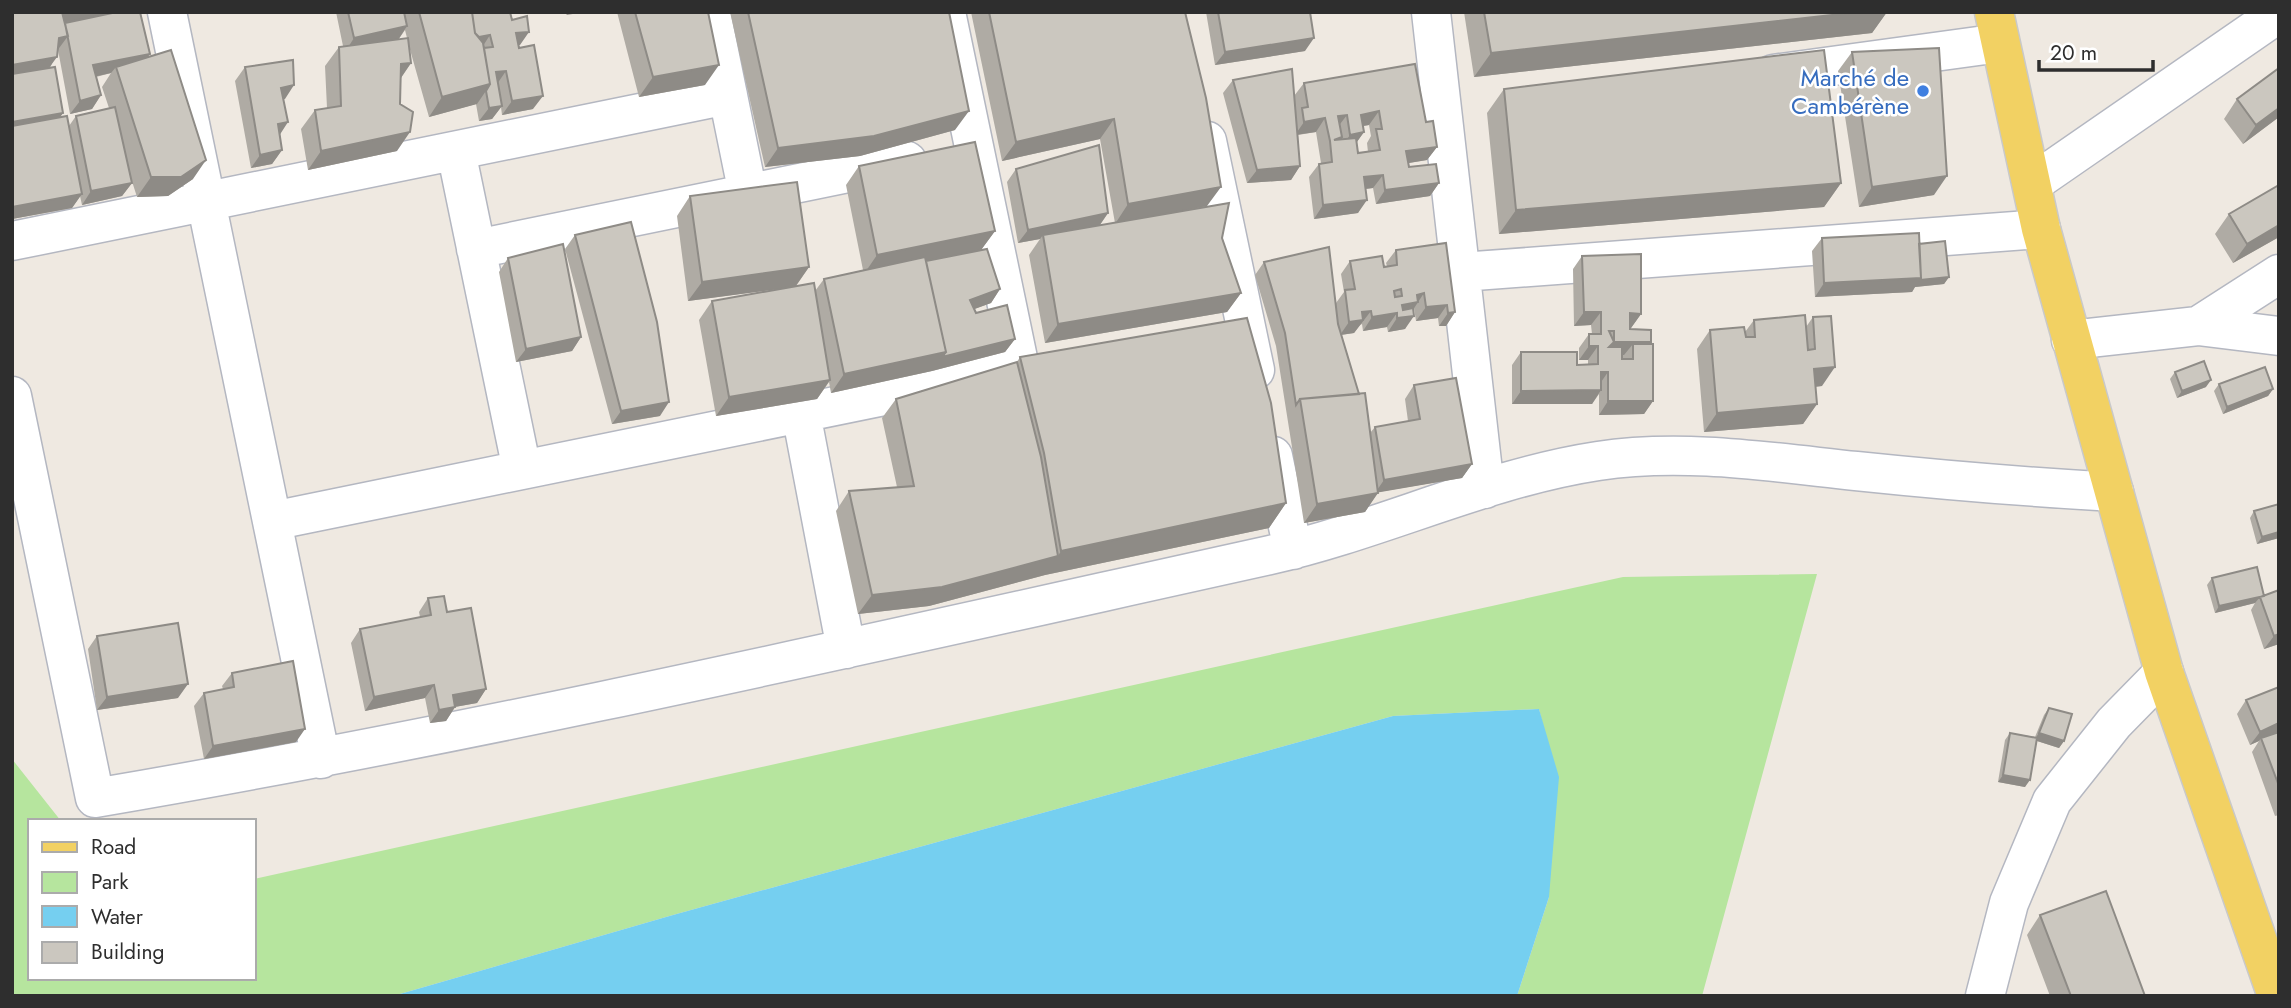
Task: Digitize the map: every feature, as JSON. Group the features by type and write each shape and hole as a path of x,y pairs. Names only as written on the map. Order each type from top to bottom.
{"main road":[{"path":"1997,28 2041,229 2164,672 2277,996"}],"street":[{"path":"167,12 321,759"},
{"path":"711,12 748,194"},
{"path":"946,12 1020,368"},
{"path":"1431,12 1485,489"},
{"path":"2033,183 2279,13"},
{"path":"1737,79 1997,28"},
{"path":"12,241 728,95"},
{"path":"1200,107 1293,550"},
{"path":"476,249 974,147"},
{"path":"456,151 522,470"},
{"path":"1461,272 2041,229"},
{"path":"2198,326 2279,274"},
{"path":"1205,331 1245,323"},
{"path":"2071,340 2198,326 2279,336"},
{"path":"272,521 1060,360"},
{"path":"12,396 96,797 321,759 846,649 1293,550 1485,489 1597,461 1665,455 1775,463 1979,484 2114,492"},
{"path":"802,413 846,649"},
{"path":"1985,996 2009,903 2052,801 2114,723 2164,672"}],"green space":[{"path":"1817,574 1702,996 1517,996 1549,897 1547,742 1539,709 1393,716 673,915 393,996 12,996 12,759 59,819 28,819 28,980 256,980 256,879 1623,577"}],"water":[{"path":"1539,709 1559,777 1549,897 1517,996 393,996 673,915 1393,716"}],"building":[{"path":"12,12 62,12 68,36 59,38 57,57 12,65"},
{"path":"117,12 140,12 150,54 93,65 101,95 80,101 65,23"},
{"path":"348,12 404,12 407,26 354,38"},
{"path":"419,12 472,12 475,33 483,43 490,84 442,97"},
{"path":"472,12 510,12 512,20 527,16 529,32 516,33 519,48 534,45 543,96 512,101 506,71 496,72 502,106 489,108 486,91 490,84 484,48 493,47 490,35 479,37 475,33"},
{"path":"635,12 708,12 719,65 653,77"},
{"path":"748,12 949,12 969,111 874,136 778,148"},
{"path":"989,12 1185,12 1206,98 1221,187 1128,204 1114,119 1016,142"},
{"path":"1218,12 1310,12 1314,38 1225,52"},
{"path":"1484,12 1859,12 1491,53"},
{"path":"408,38 411,63 401,64 400,104 413,112 410,132 321,151 315,110 341,106 339,47"},
{"path":"1939,48 1947,176 1872,187 1852,52"},
{"path":"171,50 206,160 181,177 151,177 116,67"},
{"path":"1824,50 1841,183 1516,210 1504,89"},
{"path":"293,60 294,85 281,88 288,122 278,124 282,150 260,155 245,67"},
{"path":"1415,64 1426,122 1433,121 1437,147 1406,151 1409,167 1436,164 1439,183 1385,190 1383,175 1364,177 1367,200 1323,205 1319,164 1332,162 1330,141 1325,118 1304,122 1302,108 1308,107 1304,83","holes":["1379,111 1382,129 1376,129 1380,150 1358,153 1356,138 1334,140 1342,137 1338,116 1347,115 1350,135 1364,132 1361,115"]},
{"path":"55,67 63,113 12,122 12,74"},
{"path":"2279,68 2279,108 2256,125 2237,99"},
{"path":"1292,69 1300,166 1257,170 1233,80"},
{"path":"115,107 132,183 91,191 76,116"},
{"path":"67,116 82,194 12,207 12,126"},
{"path":"975,142 995,231 877,255 859,166"},
{"path":"1099,145 1108,213 1028,230 1016,169"},
{"path":"797,182 809,267 702,282 690,196"},
{"path":"2279,185 2279,225 2247,244 2229,214"},
{"path":"1229,203 1222,238 1241,293 1058,324 1043,235"},
{"path":"631,222 657,322 669,402 621,411 575,235"},
{"path":"1919,233 1921,278 1824,283 1822,238"},
{"path":"1945,241 1949,277 1920,280 1919,244"},
{"path":"1446,243 1455,312 1448,313 1447,305 1426,307 1424,293 1417,295 1418,302 1402,305 1403,310 1413,308 1414,316 1397,318 1397,313 1372,317 1371,311 1362,312 1363,320 1349,322 1345,290 1355,289 1350,261 1382,256 1384,267 1397,265 1396,250","holes":["1401,289 1402,296 1395,297 1394,291"]},
{"path":"563,244 581,337 526,349 508,258"},
{"path":"1329,247 1338,324 1359,394 1300,399 1296,405 1285,333 1264,262"},
{"path":"987,249 1000,289 970,300 976,313 1007,305 1015,339 942,357 946,352 926,261"},
{"path":"1641,254 1641,314 1630,313 1630,329 1651,330 1651,342 1614,342 1609,347 1622,347 1622,359 1633,359 1633,344 1653,344 1653,401 1608,401 1608,372 1601,372 1601,390 1521,391 1521,352 1577,352 1577,365 1598,364 1598,346 1589,346 1589,334 1601,334 1601,312 1584,312 1582,256"},
{"path":"925,257 946,352 844,374 824,279"},
{"path":"814,283 830,380 729,397 712,301"},
{"path":"1805,315 1808,350 1815,349 1813,317 1831,316 1835,367 1814,369 1817,404 1717,413 1710,330 1744,327 1746,337 1755,337 1754,320"},
{"path":"1247,318 1271,403 1286,503 1061,551 1044,453 1020,357"},
{"path":"2204,361 2211,380 2182,391 2175,372"},
{"path":"1017,362 1041,457 1058,556 942,587 872,595 849,491 914,486 896,399"},
{"path":"2265,367 2273,389 2227,407 2219,384"},
{"path":"1456,378 1472,464 1384,480 1375,427 1420,419 1414,385"},
{"path":"1365,393 1378,493 1317,504 1300,399"},
{"path":"2279,504 2279,532 2262,537 2254,511"},
{"path":"2257,567 2264,596 2219,606 2212,578"},
{"path":"2279,590 2279,634 2274,636 2260,597"},
{"path":"444,596 447,612 471,608 486,689 453,695 455,707 439,710 434,685 374,697 360,629 431,615 428,598"},
{"path":"178,623 188,684 107,697 97,636"},
{"path":"293,661 305,729 213,746 204,693 234,687 232,673"},
{"path":"2279,687 2279,723 2260,732 2246,700"},
{"path":"2049,708 2072,714 2064,741 2039,733"},
{"path":"2279,732 2279,786 2261,738"},
{"path":"2010,733 2037,738 2030,780 2003,775"},
{"path":"2106,891 2145,996 2071,996 2040,915"}],"place":[{"name":"Marché de Cambérène","path":"1923,91"}]}
